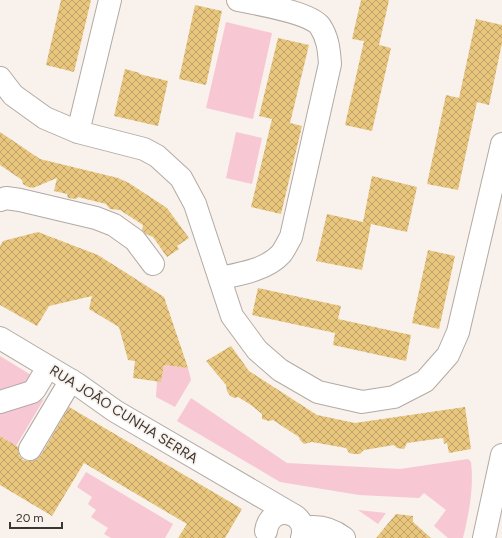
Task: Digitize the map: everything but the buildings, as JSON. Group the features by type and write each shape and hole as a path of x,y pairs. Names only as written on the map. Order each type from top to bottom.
{"street":[{"path":"78,132 110,0"},
{"path":"220,278 241,274 267,265 281,254 290,237 330,64 329,44 319,25 302,15 238,0"},
{"path":"0,78 13,95 45,118 78,132 144,149 157,156 181,178 195,204 232,316 257,350 280,370 318,392 362,402 394,397 425,381 448,355 458,332 502,144"},
{"path":"0,200 6,198 20,200 105,221 121,228 132,237 153,264"},
{"name":"RUA JOÃO CUNHA SERRA","path":"0,338 70,380 109,407 248,489 300,527"},
{"path":"0,402 32,392 48,367"},
{"path":"30,449 70,380"},
{"path":"484,538 502,455"},
{"name":"RUA JOÃO CUNHA SERRA","path":"248,489 259,506 263,536"},
{"name":"RUA JOÃO CUNHA SERRA","path":"263,536 269,522 276,515 286,512 300,527"},
{"path":"300,527 326,528 344,538"}],"shaded area":[{"path":"226,22 272,33 253,119 206,108"},
{"path":"236,132 262,138 252,184 226,178"},
{"path":"0,356 36,378 0,396"},
{"path":"164,365 188,368 191,380 175,407 156,397 157,381 161,382"},
{"path":"191,398 287,463 400,469 468,459 471,462 472,472 471,491 469,510 463,538 448,538 434,526 446,510 424,493 419,498 359,495 280,482 177,421"},
{"path":"44,399 16,446 0,436 0,414"},
{"path":"86,472 173,524 165,538 111,538 104,534 108,528 91,517 96,510 88,504 92,497 77,487"},
{"path":"358,510 386,513 378,524"}]}
